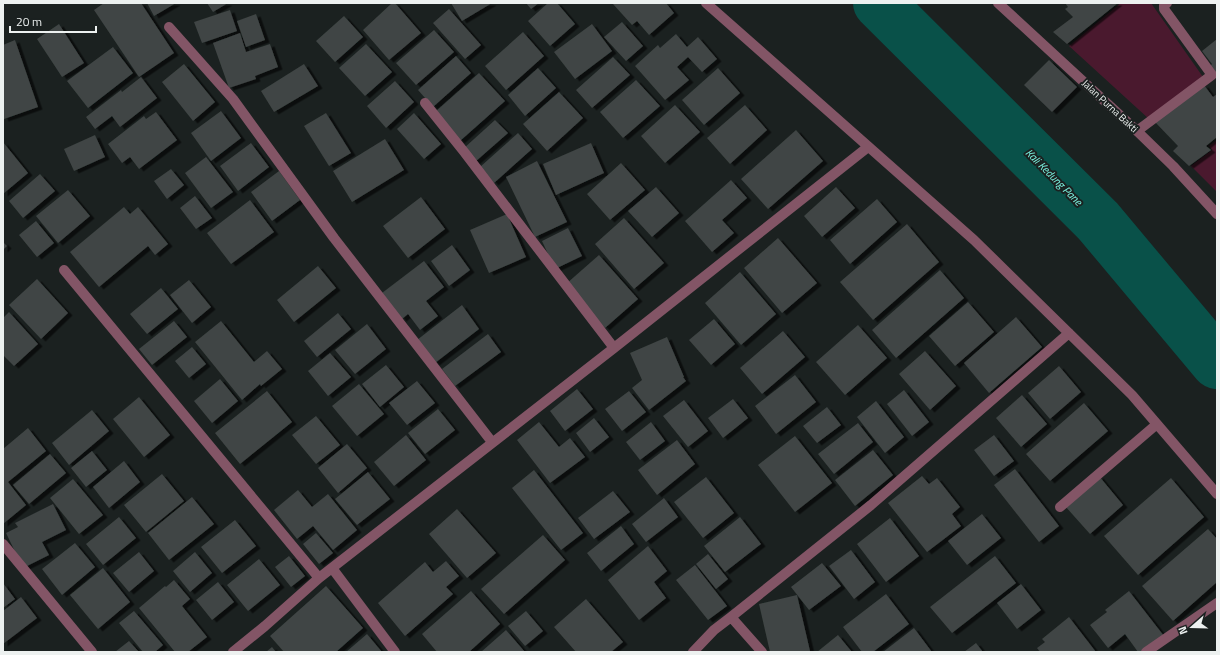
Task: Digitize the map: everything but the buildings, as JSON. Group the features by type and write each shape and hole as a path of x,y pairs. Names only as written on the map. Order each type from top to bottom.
{"street":[{"path":"706,3 974,240 1132,396 1217,494"},
{"name":"Jalan Purna Bakti","path":"998,3 1137,131 1173,166 1217,214"},
{"path":"1137,131 1212,74 1164,9 1164,5 1167,3"},
{"path":"169,27 233,99 334,238 492,442"},
{"path":"425,103 470,159 614,348"},
{"path":"232,652 265,626 319,578 614,348 868,147"},
{"path":"64,270 319,578"},
{"path":"693,652 714,630 732,618 871,505 1069,333"},
{"path":"1060,507 1157,424"},
{"path":"3,544 92,652"},
{"path":"332,568 395,652"},
{"path":"1146,652 1217,603"},
{"path":"732,618 762,652"}],"shaded area":[{"path":"1121,3 1151,3 1203,77 1149,119 1069,46"},
{"path":"1217,140 1217,192 1191,166 1212,150 1209,146"}],"waterway":[{"name":"Kali Kedung Pane","path":"879,3 1098,221 1217,363"}]}
